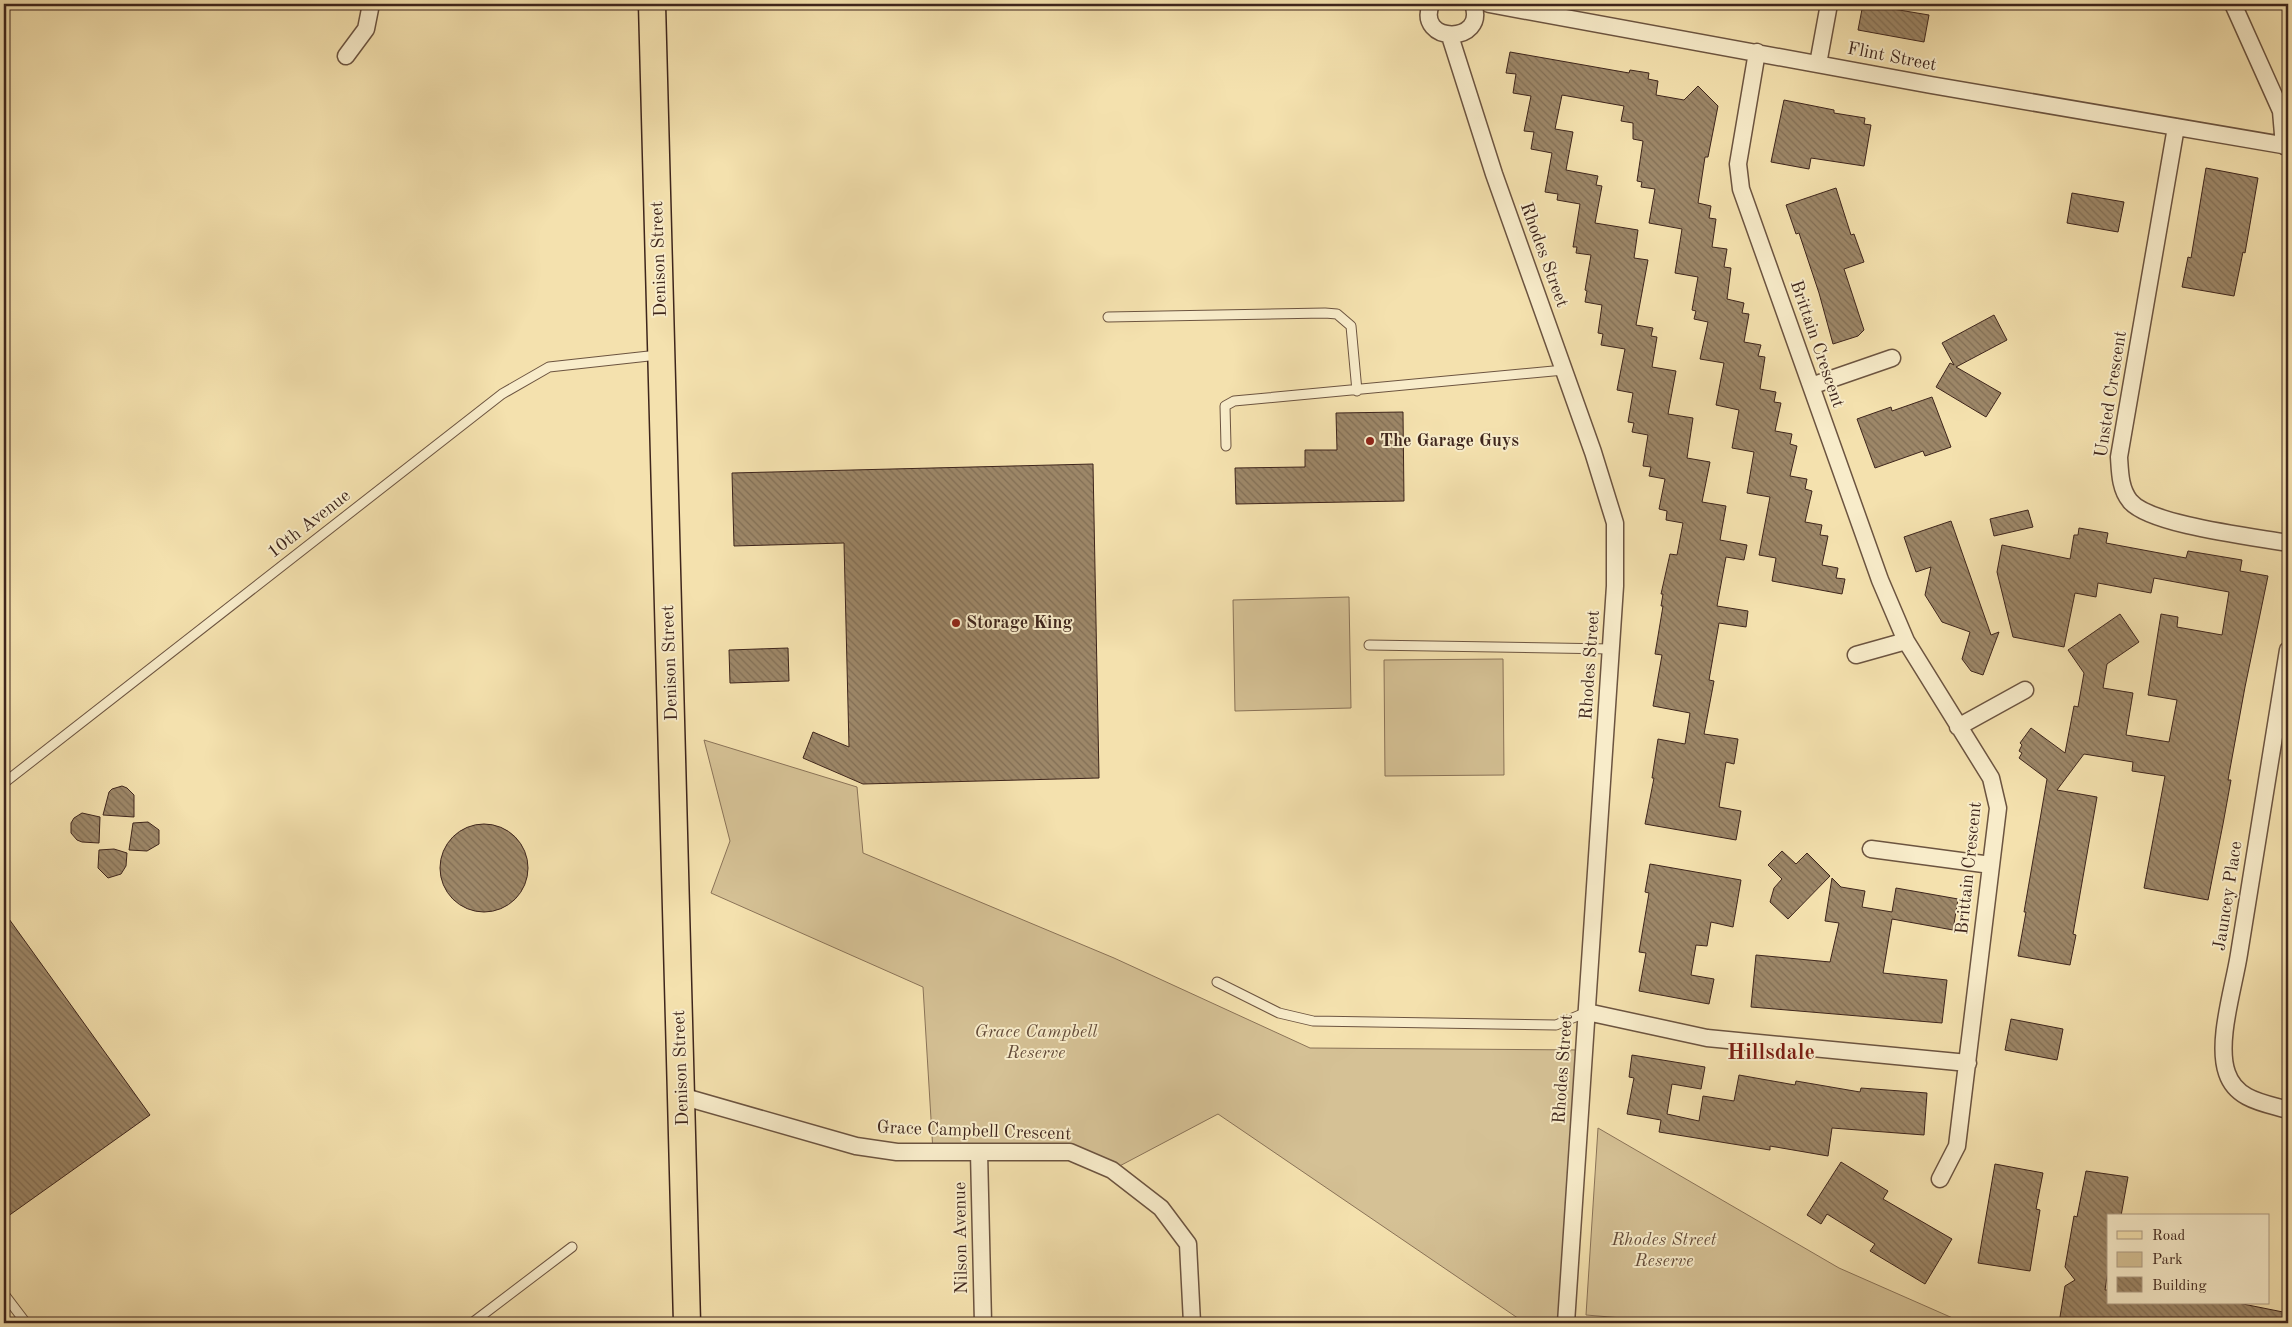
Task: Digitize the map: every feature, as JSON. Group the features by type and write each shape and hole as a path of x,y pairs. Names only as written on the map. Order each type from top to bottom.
{"main road":[{"name":"Denison Street","path":"652,4 688,1323"}],"street":[{"path":"346,56 366,29 371,4"},
{"path":"1431,4 1429,15 1432,23 1436,29 1450,36 1464,32 1470,27 1479,4"},
{"name":"Flint Street","path":"1479,4 2286,146"},
{"path":"1818,64 1829,4"},
{"path":"2233,4 2281,110 2286,146"},
{"name":"Rhodes Street","path":"1450,36 1494,174 1616,523 1616,586 1566,1323"},
{"name":"Brittain Crescent","path":"1757,52 1740,148 1739,177 1880,580 1906,641 1958,728 1991,778 1996,792 1998,808 1957,1146 1940,1179"},
{"name":"Unsted Crescent","path":"2176,127 2119,457 2121,484 2130,502 2164,521 2288,542"},
{"path":"1811,386 1892,358"},
{"path":"1856,655 1906,641"},
{"name":"Jauncey Place","path":"2288,650 2235,982 2222,1047 2227,1073 2236,1092 2256,1101 2288,1110"},
{"path":"1958,728 2025,690"},
{"path":"1870,849 1991,865"},
{"path":"1587,1012 1707,1038 1968,1063"},
{"name":"Grace Campbell Crescent","path":"682,1096 856,1146 897,1152 1070,1152 1112,1170 1161,1208 1188,1244 1192,1323"},
{"name":"Nilson Avenue","path":"979,1152 983,1323"}],"lane":[{"path":"1108,317 1337,314 1350,326 1357,391"},
{"name":"10th Avenue","path":"4,783 502,394 549,367 661,355"},
{"path":"1226,446 1225,406 1229,403 1564,370"},
{"path":"1369,645 1612,649"},
{"path":"1217,982 1279,1013 1313,1021 1556,1025 1587,1012"},
{"path":"472,1323 572,1247"},
{"path":"4,1294 26,1323"}],"green space":[{"path":"1349,597 1351,708 1235,711 1233,600"},
{"path":"1503,659 1504,775 1385,776 1384,660"},
{"name":"Grace Campbell Reserve","path":"704,740 857,787 863,853 1114,958 1310,1048 1583,1050 1566,1323 1525,1323 1218,1114 1112,1170 1070,1152 933,1152 923,987 711,893 730,841"},
{"name":"Rhodes Street Reserve","path":"1598,1128 1839,1268 1964,1323 1634,1323 1634,1319 1586,1315"}],"building":[{"path":"1863,4 1929,15 1924,42 1858,30"},
{"path":"1510,52 1629,73 1630,70 1649,73 1648,79 1658,81 1656,95 1684,100 1698,86 1718,106 1708,157 1705,157 1698,203 1711,206 1709,218 1716,219 1712,247 1727,249 1724,267 1731,268 1727,299 1744,303 1742,313 1749,314 1744,342 1761,345 1758,356 1765,357 1760,389 1776,392 1774,402 1781,403 1775,431 1792,434 1790,444 1797,446 1790,476 1807,479 1805,489 1812,491 1805,522 1822,525 1820,535 1828,536 1822,565 1838,568 1836,578 1845,579 1842,594 1772,581 1776,558 1759,555 1770,497 1747,493 1754,452 1732,448 1739,410 1716,405 1724,363 1700,359 1708,322 1694,319 1696,311 1692,310 1698,277 1675,273 1682,229 1649,223 1655,189 1641,187 1642,182 1637,181 1643,141 1633,139 1633,123 1621,121 1624,106 1562,95 1555,129 1573,132 1566,170 1598,176 1596,185 1602,186 1595,223 1638,230 1634,258 1648,260 1636,325 1653,328 1651,336 1657,337 1652,367 1676,371 1668,414 1693,418 1687,458 1710,462 1702,502 1726,506 1720,540 1747,545 1744,560 1726,557 1717,606 1748,611 1746,627 1719,623 1709,680 1714,681 1704,734 1738,739 1734,764 1726,762 1719,807 1741,811 1736,840 1645,824 1654,778 1652,778 1658,739 1685,744 1690,713 1653,706 1662,655 1655,654 1663,606 1661,606 1663,594 1661,594 1670,554 1677,555 1683,523 1666,520 1667,511 1659,509 1665,479 1649,476 1651,467 1643,466 1648,435 1632,432 1634,423 1628,422 1633,393 1617,390 1625,349 1601,345 1603,334 1598,333 1602,305 1585,302 1587,291 1585,290 1591,255 1576,253 1577,247 1573,247 1580,204 1557,200 1558,194 1545,192 1552,153 1531,149 1534,132 1524,131 1531,96 1513,93 1516,74 1506,73"},
{"path":"1784,100 1834,110 1834,113 1865,118 1864,124 1871,125 1864,166 1811,158 1809,169 1771,162"},
{"path":"2206,168 2258,178 2245,253 2243,252 2234,296 2182,287 2188,257 2191,258"},
{"path":"1836,188 1851,235 1854,234 1864,262 1844,269 1864,330 1858,336 1833,344 1819,293 1799,233 1796,234 1786,205"},
{"path":"2072,193 2124,202 2118,232 2067,223"},
{"path":"1994,315 2007,340 1956,367 2001,393 1986,417 1936,387 1950,363 1954,365 1942,343"},
{"path":"1932,397 1951,447 1925,456 1923,451 1875,468 1857,419 1891,407 1892,411"},
{"path":"1403,412 1404,501 1236,504 1235,468 1305,467 1305,450 1337,450 1336,413"},
{"path":"1093,464 1099,778 863,784 803,758 813,732 849,747 844,543 734,546 732,473"},
{"path":"2028,510 2033,527 1994,536 1990,519"},
{"path":"1951,521 1991,635 1999,632 1983,675 1971,671 1962,659 1970,632 1942,622 1925,595 1931,567 1916,572 1904,537"},
{"path":"2079,528 2108,533 2106,543 2186,558 2188,551 2242,560 2240,571 2268,576 2245,687 2228,780 2231,780 2208,900 2144,888 2165,776 2132,771 2133,762 2084,754 2057,790 2097,797 2073,934 2076,935 2070,965 2018,956 2047,779 2019,758 2022,753 2019,751 2022,745 2020,743 2031,728 2065,753 2074,706 2078,707 2084,673 2068,650 2120,614 2139,642 2107,664 2103,688 2133,693 2126,735 2169,742 2177,700 2148,695 2161,614 2178,617 2177,627 2222,635 2229,592 2154,578 2151,593 2098,583 2096,597 2075,593 2064,647 2013,637 1997,572 2002,545 2070,559 2074,535 2078,535"},
{"path":"788,648 789,681 730,683 729,650"},
{"path":"122,786 134,795 134,817 103,815 109,792"},
{"path":"82,813 100,817 99,843 82,842 77,840 71,833 71,823 74,818"},
{"path":"148,822 159,830 159,844 147,851 129,850 133,823"},
{"path":"484,824 501,828 515,837 524,851 528,868 524,885 515,899 501,908 484,912 467,908 453,899 444,885 440,868 444,851 453,837 467,828"},
{"path":"114,849 127,853 126,866 121,874 108,878 98,868 99,850"},
{"path":"1782,851 1796,864 1807,853 1830,876 1788,919 1770,902 1774,888 1782,879 1768,865"},
{"path":"1650,864 1741,880 1733,927 1711,922 1707,946 1696,945 1691,975 1714,979 1709,1004 1639,991 1646,953 1639,952 1649,893 1645,892"},
{"path":"1832,878 1841,887 1865,891 1862,907 1892,912 1896,888 1958,899 1953,930 1892,919 1883,973 1947,980 1942,1023 1751,1007 1756,955 1830,962 1839,923 1825,921"},
{"path":"4,912 150,1115 4,1219"},
{"path":"2011,1019 2063,1029 2057,1060 2005,1050"},
{"path":"1632,1055 1705,1067 1701,1089 1672,1084 1667,1114 1699,1121 1703,1096 1734,1101 1739,1075 1795,1085 1796,1081 1860,1092 1861,1088 1927,1093 1924,1135 1832,1128 1828,1156 1770,1146 1770,1150 1659,1132 1661,1120 1627,1114 1634,1078 1629,1077"},
{"path":"1841,1162 1888,1191 1883,1199 1952,1239 1925,1284 1870,1251 1875,1244 1827,1214 1821,1224 1807,1215"},
{"path":"1995,1164 2043,1173 2036,1209 2040,1210 2030,1271 1978,1263"},
{"path":"2086,1171 2128,1177 2121,1214 2107,1214 2107,1277 2105,1290 2107,1290 2107,1304 2243,1304 2288,1313 2288,1323 2059,1323 2065,1286 2075,1280 2065,1267 2074,1216 2077,1217"}],"place":[{"name":"The Garage Guys","path":"1370,441"},
{"name":"Storage King","path":"956,623"}],"district":[{"name":"Hillsdale","path":"1771,1053"}]}
